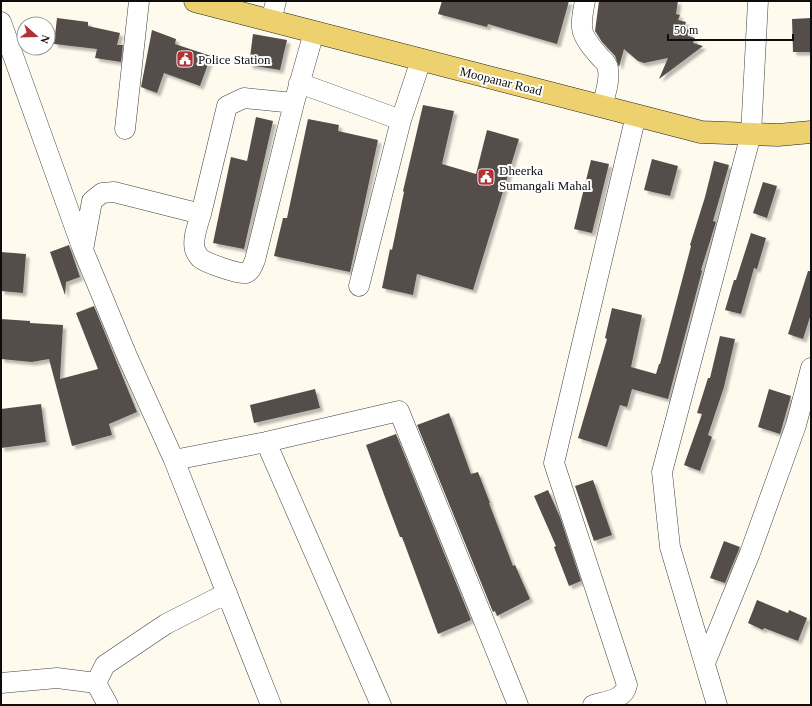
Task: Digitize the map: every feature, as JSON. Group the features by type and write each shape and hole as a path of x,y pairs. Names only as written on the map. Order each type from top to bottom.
{"main road":[{"name":"Moopanar Road","path":"195,1 274,11 314,32 701,132 778,135 811,132"}],"street":[{"path":"125,129 139,1"},
{"path":"585,1 581,23 582,32 587,42 606,63 608,68 608,77 602,106"},
{"path":"717,705 670,547 662,472 751,134 758,1"},
{"path":"1,22 82,250 127,356 174,460 271,705"},
{"path":"294,103 244,98 227,106 194,241 195,250 199,257 207,262 239,273 247,273 252,268 255,260 299,83 314,32"},
{"path":"359,286 401,120 421,60"},
{"path":"299,83 401,120"},
{"path":"593,705 622,696 626,691 627,685 554,463 636,115"},
{"path":"82,250 92,201 102,193 114,192 201,214"},
{"path":"704,663 750,554 796,425 811,368"},
{"path":"174,460 266,442 399,411 518,705"},
{"path":"266,442 381,705"},
{"path":"96,683 105,665 166,624 227,593"},
{"path":"1,683 57,678 96,683"},
{"path":"96,683 108,705"}],"building":[{"path":"442,1 569,1 557,44 488,24 487,27 438,14"},
{"path":"599,1 678,1 676,14 680,15 678,20 686,22 684,28 690,30 688,36 695,38 693,43 703,46 659,79 668,58 644,63 638,61 624,49 619,67 615,56 602,42 595,31"},
{"path":"57,18 88,22 88,26 120,33 117,45 123,45 121,62 95,58 97,49 56,44"},
{"path":"811,18 811,52 793,52 792,19"},
{"path":"152,30 176,39 175,44 211,56 200,86 164,73 157,93 141,87"},
{"path":"253,34 287,40 280,70 249,65"},
{"path":"423,105 454,111 442,164 476,174 487,130 519,139 473,290 417,274 413,295 382,288 390,249 392,250 403,191"},
{"path":"256,117 273,121 244,249 213,243 231,157 247,161"},
{"path":"308,119 339,125 338,131 378,140 350,272 274,256 283,218 287,218"},
{"path":"652,159 678,166 670,196 644,190"},
{"path":"591,160 609,164 592,233 574,229"},
{"path":"714,161 729,165 713,221 716,222 701,270 702,271 668,399 632,389 627,407 620,405 607,447 578,438 607,339 605,338 612,308 642,315 631,367 656,374 660,364 691,246 690,245 705,197"},
{"path":"763,182 777,186 767,218 753,213"},
{"path":"751,233 766,238 757,269 754,268 741,314 725,310"},
{"path":"69,245 80,277 66,282 65,295 50,252"},
{"path":"1,252 26,254 23,293 1,291"},
{"path":"808,271 811,271 811,314 803,339 788,334"},
{"path":"94,306 137,412 109,424 112,435 72,446 49,359 32,362 1,359 1,319 63,325 60,379 98,369 76,313"},
{"path":"720,336 735,339 724,387 708,435 712,437 700,471 684,465 702,414 697,413 708,378 710,378"},
{"path":"315,389 320,408 254,423 250,405"},
{"path":"769,389 791,396 780,434 758,427"},
{"path":"41,404 46,442 1,448 1,409"},
{"path":"449,413 471,474 478,472 513,566 515,565 530,599 497,616 495,611 493,612 417,425"},
{"path":"396,434 471,620 438,634 366,445"},
{"path":"593,480 612,535 594,541 575,486"},
{"path":"548,490 560,517 581,581 569,586 554,547 556,546 534,496"},
{"path":"724,541 740,547 725,583 710,578"},
{"path":"757,600 788,613 789,610 807,618 798,641 764,628 763,630 748,623"}],"place":[{"name":"Police Station","path":"185,59"},
{"name":"Dheerka Sumangali Mahal","path":"486,177"}]}
